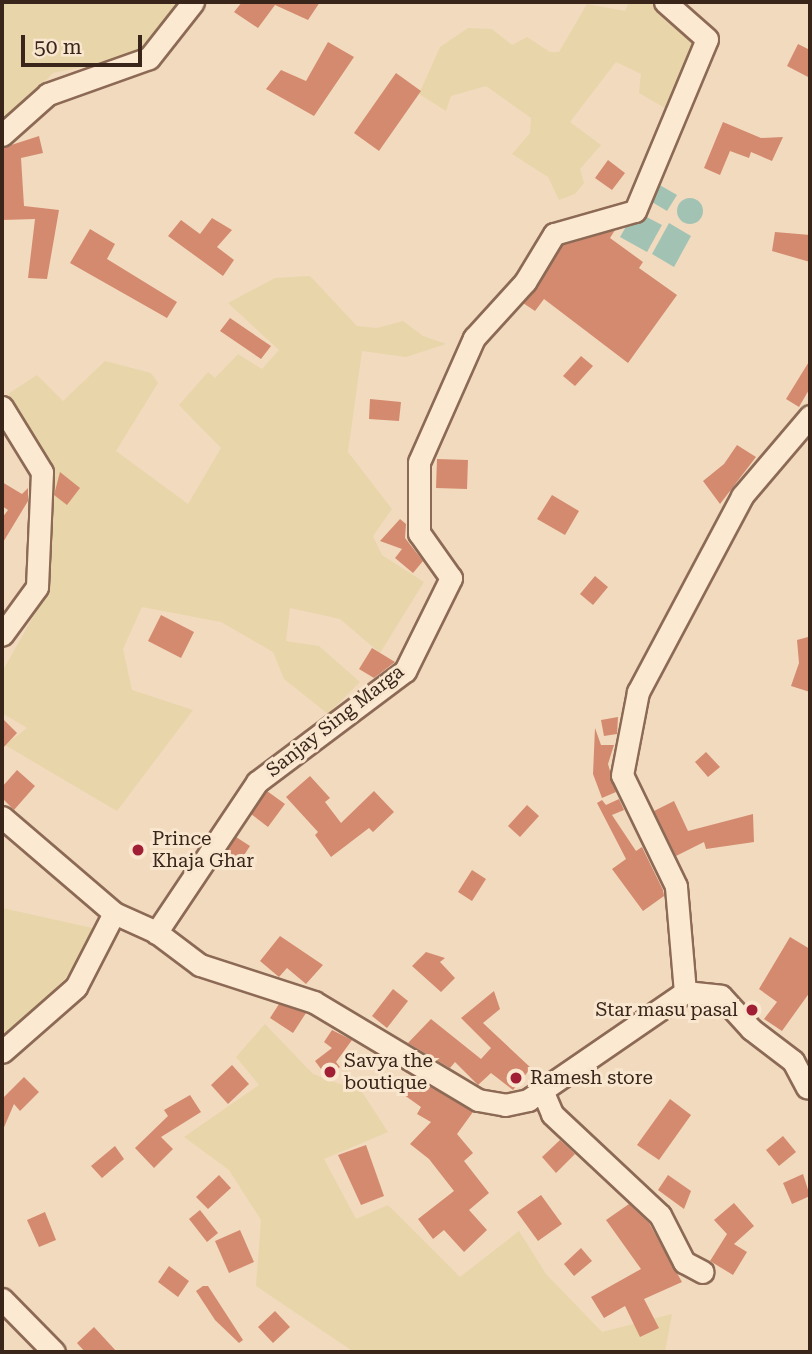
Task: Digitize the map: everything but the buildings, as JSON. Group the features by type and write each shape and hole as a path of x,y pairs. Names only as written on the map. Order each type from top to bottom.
{"street":[{"path":"2,135 48,94 149,58 193,2"},
{"name":"Sanjay Sing Marga","path":"156,933 257,782 405,671 451,578 419,533 419,462 474,338 525,282 554,234 635,211 707,39 665,2"},
{"path":"2,407 42,472 37,587 2,635"},
{"path":"685,992 676,886 622,775 638,692 742,496 810,416"},
{"path":"2,817 114,913 156,933 200,965 314,1002 352,1022 478,1100 505,1105 528,1100 685,992 721,996 751,1029 793,1061 809,1088"},
{"path":"2,1052 76,987 114,913"},
{"path":"542,1090 552,1114 660,1215 684,1262 703,1272"},
{"path":"2,1299 54,1352"}],"shaded area":[{"path":"2,2 184,2 131,57 53,73 2,126"},
{"path":"629,2 654,2 695,44 670,111 639,93 641,74 616,62 570,122 601,145 580,169 584,183 575,194 559,200 548,177 512,154 530,133 531,118 486,86 451,96 446,111 419,94 440,47 468,28 492,29 512,45 527,37 550,52 559,52 587,4 625,11"},
{"path":"651,180 677,195 667,211 642,196"},
{"path":"690,198 699,202 703,211 699,220 690,224 681,220 677,211 681,202"},
{"path":"635,211 662,225 647,252 620,237"},
{"path":"669,223 691,236 674,267 652,254"},
{"path":"310,276 357,326 377,328 403,321 423,336 446,344 406,357 362,351 348,452 392,509 373,536 382,555 424,582 380,653 340,619 290,608 286,641 319,646 360,682 328,714 284,679 273,652 221,622 142,607 123,649 132,690 193,710 117,811 5,745 27,728 2,713 2,672 50,587 47,457 8,394 37,375 63,401 105,361 151,373 158,383 116,451 188,504 221,448 179,405 208,372 215,378 238,354 262,369 279,350 228,303 275,278"},
{"path":"2,908 97,929 65,979 2,1041"},
{"path":"265,1024 313,1074 362,1092 388,1132 324,1159 356,1219 388,1205 460,1277 519,1231 546,1274 602,1332 672,1314 665,1352 354,1352 256,1286 261,1220 229,1170 184,1137 259,1085 236,1057"}],"place":[{"name":"Prince Khaja Ghar","path":"138,850"},
{"name":"Star masu pasal","path":"752,1010"},
{"name":"Savya the boutique","path":"330,1072"},
{"name":"Ramesh store","path":"516,1078"}]}
